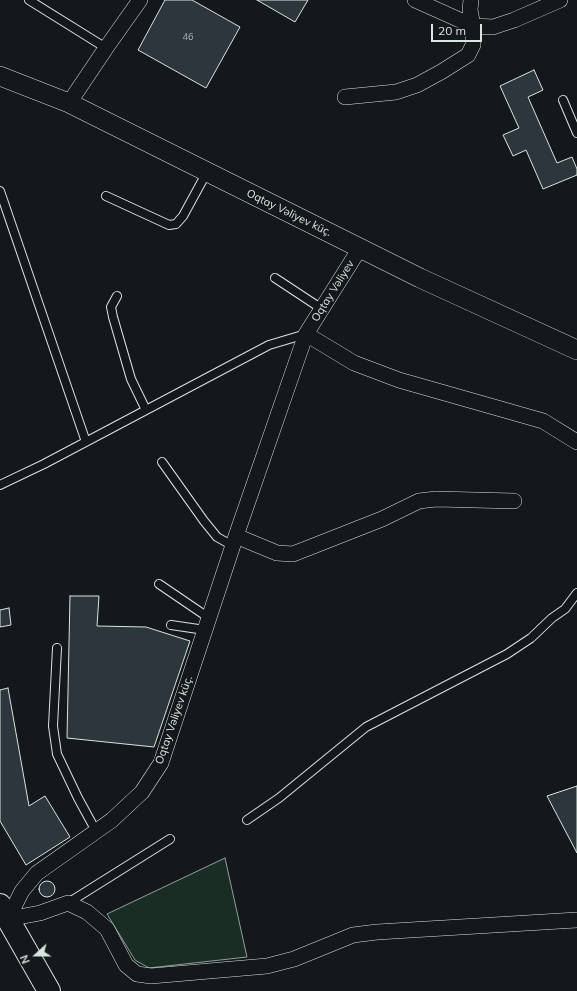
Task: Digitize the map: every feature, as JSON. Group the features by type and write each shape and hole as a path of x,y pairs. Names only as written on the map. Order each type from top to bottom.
{"main road":[{"path":"4,912 49,991"}],"street":[{"path":"69,103 140,0"},
{"path":"415,0 473,26 494,27 560,0"},
{"path":"345,97 396,92 417,85 468,55 473,45 473,26 470,10 471,0"},
{"name":"Oqtay Vəliyev küç.","path":"0,76 69,103 420,278 577,350"},
{"name":"Oqtay Vəliyev","path":"306,334 360,248"},
{"path":"306,334 354,363 399,380 543,421 577,442"},
{"name":"Oqtay Vəliyev küç.","path":"4,912 37,873 112,820 142,792 161,764 306,334"},
{"path":"235,541 277,553 293,554 382,519 419,501 436,499 514,501"},
{"path":"4,912 40,914 68,903 87,912 107,929 126,965 137,974 151,976 267,966 294,959 353,936 377,932 577,920"}],"lane":[{"path":"29,0 106,48"},
{"path":"562,100 577,133"},
{"path":"106,196 169,225 176,224 207,172"},
{"path":"0,192 86,442"},
{"path":"275,278 322,309"},
{"path":"117,296 111,307 112,317 131,379 146,410"},
{"path":"0,485 44,464 269,345 306,334"},
{"path":"162,462 217,537 235,541"},
{"path":"160,584 207,624"},
{"path":"247,820 279,798 366,727 507,654 531,638 552,618 565,609 577,593"},
{"path":"170,625 207,624"},
{"path":"57,648 53,726 57,754 96,831"},
{"path":"68,903 170,839"}],"green space":[{"path":"225,858 247,957 149,968 135,960 107,914"}],"building":[{"path":"165,0 192,0 240,27 206,88 138,50"},
{"path":"257,0 308,0 295,22"},
{"path":"534,70 543,90 528,97 557,163 572,157 577,169 577,175 543,189 526,150 513,156 503,135 519,128 500,86"},
{"path":"70,596 99,596 97,626 146,627 190,641 154,747 67,738"},
{"path":"9,608 11,625 0,627 0,610"},
{"path":"8,688 29,806 45,796 70,837 26,865 0,821 0,690"},
{"path":"577,786 577,853 547,796"},
{"path":"47,881 53,883 55,889 53,895 47,897 41,895 39,889 41,883"}]}
